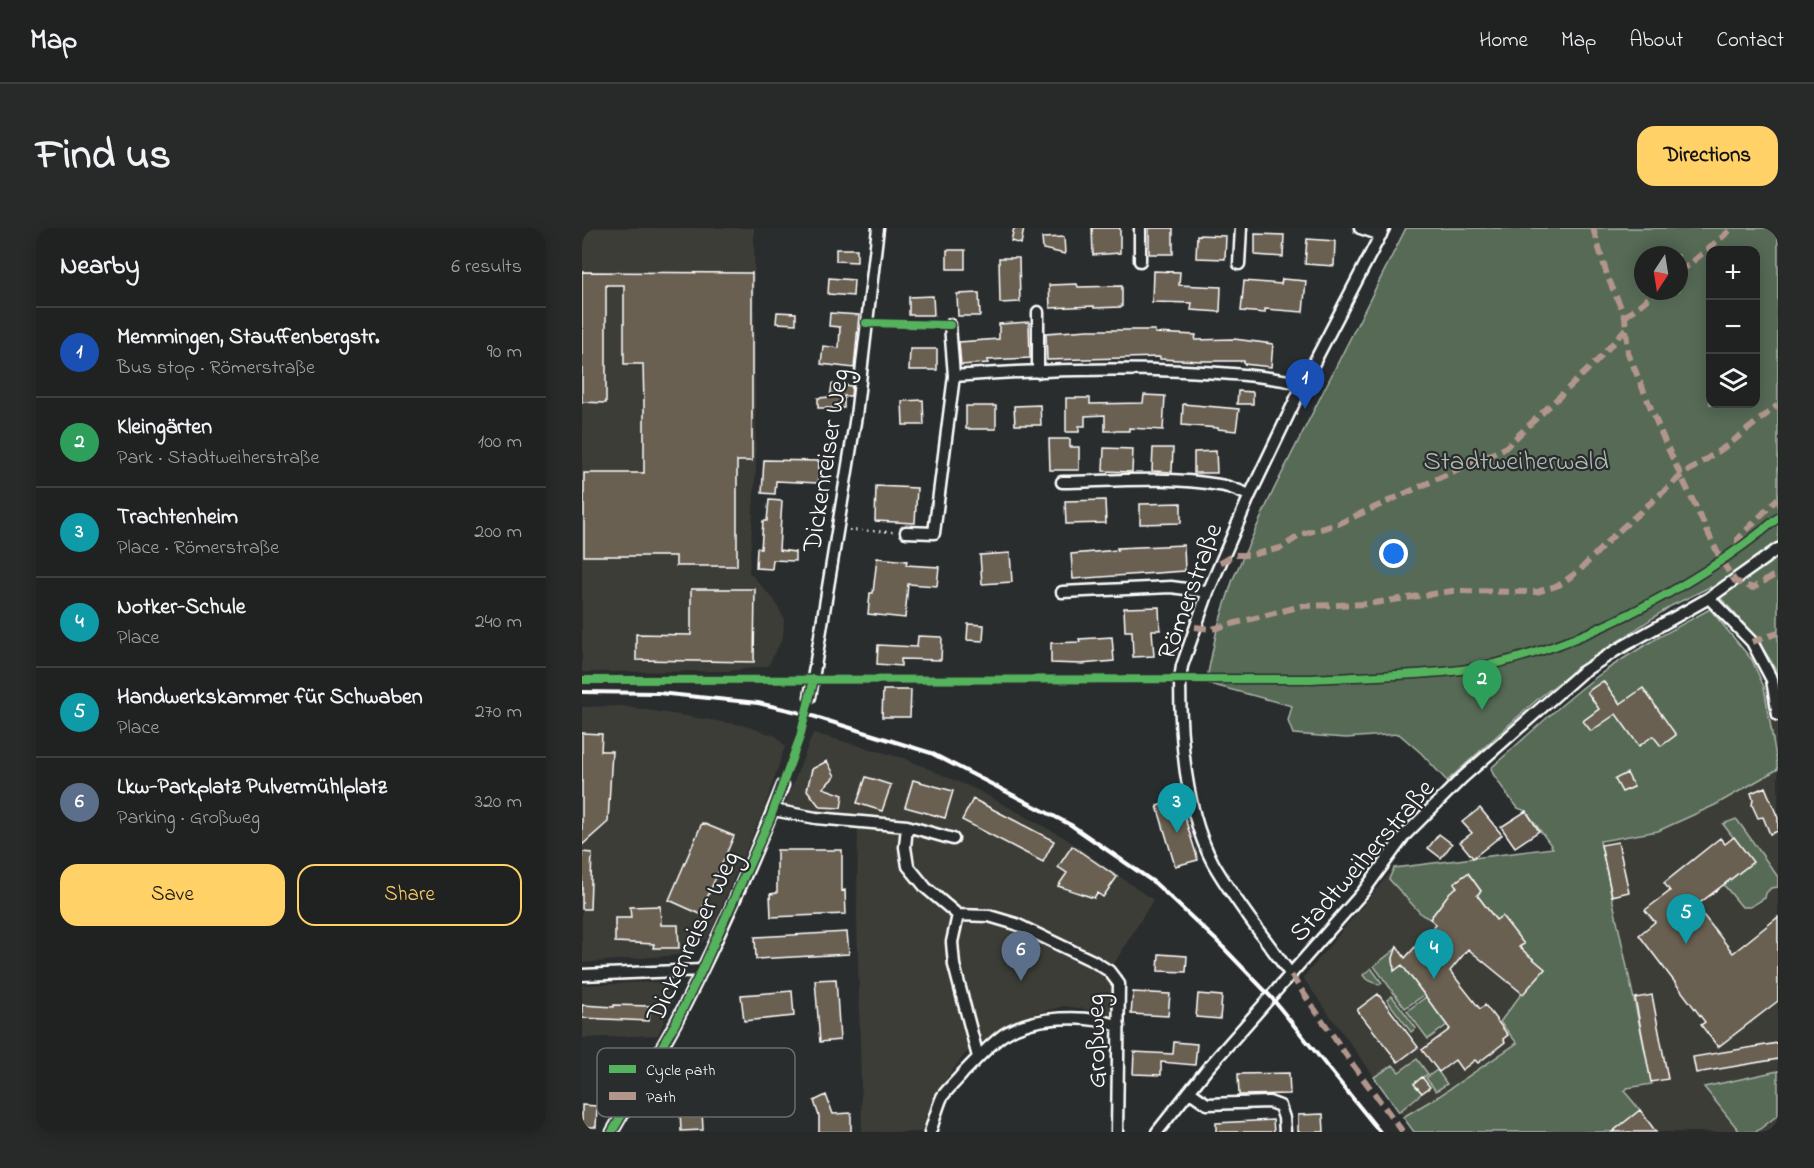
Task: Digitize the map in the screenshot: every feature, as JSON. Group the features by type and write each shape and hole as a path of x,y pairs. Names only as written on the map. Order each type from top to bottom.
{"street":[{"name":"Dickenreiser Weg","path":"810,698 856,416 878,228"},
{"path":"1140,228 1140,261"},
{"path":"1239,264 1241,228"},
{"path":"1360,228 1383,231"},
{"name":"Römerstraße","path":"1292,975 1213,863 1201,836 1192,806 1185,753 1180,680 1182,666 1208,592 1250,495 1303,384 1383,231"},
{"path":"1038,312 1038,372"},
{"path":"906,532 934,533 954,376 950,325"},
{"path":"954,376 1159,370 1257,375 1303,384"},
{"path":"1062,482 1184,482 1221,485 1250,495"},
{"name":"Stadtweiherstraße","path":"1157,1132 1251,1019 1363,892 1404,836 1462,778 1581,673 1615,651 1710,598 1778,549"},
{"path":"1062,592 1171,587 1208,592"},
{"path":"1710,598 1752,642 1775,679 1778,715"},
{"name":"Dickenreiser Weg","path":"661,1048 702,970 783,785"},
{"path":"773,810 816,818 907,826 953,839"},
{"path":"907,826 905,847 908,866 926,888 958,915 952,942 954,966 978,1058"},
{"name":"Großweg","path":"958,915 989,916 1016,924 1093,961 1109,971 1119,984 1117,1132"},
{"path":"582,975 702,970"},
{"path":"930,1132 943,1096 978,1058 1005,1034 1035,1023 1074,1018 1102,1021 1119,1026"},
{"path":"1190,1092 1207,1104 1269,1102 1281,1106 1285,1132"},
{"name":"Dickenreiser Weg","path":"612,1132 621,1117"}],"path":[{"path":"838,530 906,532"}],"shaded area":[{"path":"582,228 754,228 756,465 749,572 775,601 784,619 783,637 768,666 728,671 582,672 582,402 606,402 606,273 582,272","holes":["624,273 752,273 752,461 697,461 676,566 676,556 584,555 584,473 684,473 684,405 644,405 643,364 624,364"]},
{"path":"1778,684 1778,762 1764,687"},
{"path":"621,706 742,725 776,736 785,746 764,809 708,937 690,954 582,963 582,707"},
{"path":"813,733 906,759 979,791 1065,838 1153,900 1107,975 1113,987 1115,1017 1105,1012 1064,1006 1020,1020 999,1030 965,1054 944,1082 921,1132 862,1132 857,913 858,816 811,812 785,805"},
{"path":"1778,769 1778,1132 1414,1132 1303,978 1394,868 1483,858 1658,831 1715,805"},
{"path":"654,982 665,984 674,998 658,1035 582,1038 582,985"}],"green space":[{"name":"Stadtweiherwald","path":"1406,228 1778,228 1778,673 1747,628 1710,587 1671,606 1578,668 1540,697 1447,781 1421,753 1399,734 1346,738 1293,734 1288,721 1292,706 1206,683 1217,629 1233,579 1274,489"},
{"path":"1710,609 1752,660 1764,687 1778,769 1715,805 1658,831 1600,841 1652,1084 1627,1088 1624,1091 1640,1110 1612,1132 1414,1132 1403,1117 1439,1096 1517,1043 1500,1022 1522,993 1545,969 1519,947 1523,943 1502,916 1496,920 1477,895 1481,891 1468,873 1454,883 1457,887 1430,919 1422,915 1389,879 1394,868 1553,848 1526,811 1518,808 1506,793 1491,768 1599,675 1639,649"},
{"path":"1736,819 1778,877 1778,887 1771,888 1765,898 1750,907 1742,907 1724,885 1752,862 1723,824"},
{"path":"1397,948 1393,958 1395,969 1402,965 1424,995 1405,1008 1374,966"},
{"path":"1371,968 1382,983 1379,985 1366,979 1363,975"},
{"path":"1392,996 1416,1028 1411,1032 1387,1000"},
{"path":"1426,997 1447,1025 1428,1039 1407,1011"},
{"path":"1417,1059 1428,1074 1414,1083 1422,1093 1399,1112 1374,1077 1393,1065 1399,1072"},
{"path":"1437,1070 1447,1084 1436,1091 1426,1078"},
{"path":"1778,1071 1778,1115 1756,1132 1740,1132 1704,1087"}],"building":[{"path":"1014,228 1024,228 1021,244 1011,241"},
{"path":"1092,228 1120,228 1120,253 1093,255"},
{"path":"1149,228 1173,228 1173,254 1149,254"},
{"path":"1255,234 1284,235 1283,257 1255,255"},
{"path":"1197,235 1226,236 1225,259 1196,258"},
{"path":"1064,237 1065,254 1043,249 1042,238"},
{"path":"1307,239 1335,241 1334,266 1305,264"},
{"path":"836,249 857,249 857,262 836,261"},
{"path":"947,250 965,250 965,269 947,269"},
{"path":"999,258 1019,258 1020,302 1000,303"},
{"path":"1153,271 1180,272 1179,285 1221,287 1220,312 1191,310 1192,303 1152,302"},
{"path":"582,272 752,273 752,461 737,461 737,566 676,566 676,556 584,556 584,473 644,473 644,405 643,364 624,364 624,285 606,285 606,403 582,402"},
{"path":"829,278 854,280 853,296 828,294"},
{"path":"1282,279 1306,281 1303,312 1265,309 1265,313 1241,311 1244,281 1281,284"},
{"path":"1077,284 1078,287 1122,286 1122,307 1050,308 1049,285"},
{"path":"979,293 980,316 958,316 957,294"},
{"path":"933,296 934,315 909,315 909,297"},
{"path":"777,312 796,313 796,324 776,323"},
{"path":"830,313 859,315 854,368 821,364 823,346 839,348 840,327 829,326"},
{"path":"1029,322 1030,358 987,360 988,363 961,365 959,342 999,339 999,324"},
{"path":"1088,330 1155,330 1155,333 1196,335 1195,340 1234,339 1273,344 1271,367 1244,364 1244,361 1200,361 1160,359 1160,357 1047,360 1046,333"},
{"path":"910,349 937,349 937,370 909,370"},
{"path":"832,384 852,386 851,396 844,396 844,408 818,408 818,398 830,397"},
{"path":"1238,391 1253,392 1253,404 1237,404"},
{"path":"1144,395 1165,396 1163,430 1129,428 1129,431 1105,431 1105,415 1085,416 1085,426 1079,426 1079,432 1066,432 1066,398 1090,398 1090,404 1143,403"},
{"path":"923,400 924,425 903,425 902,401"},
{"path":"1183,404 1239,409 1236,431 1182,425"},
{"path":"1040,405 1041,425 1015,425 1014,406"},
{"path":"966,406 996,406 996,429 966,429"},
{"path":"1049,439 1070,439 1070,447 1079,447 1079,470 1050,470"},
{"path":"1104,448 1133,449 1132,472 1103,471"},
{"path":"1153,448 1173,448 1172,472 1152,471"},
{"path":"1216,451 1217,473 1194,473 1194,452"},
{"path":"764,460 819,461 818,483 776,481 775,494 762,493"},
{"path":"876,486 917,488 915,523 875,521"},
{"path":"769,500 782,501 779,550 795,552 795,561 773,560 772,569 756,568 757,548 761,549 763,521 767,521"},
{"path":"1105,500 1106,523 1066,524 1065,501"},
{"path":"1181,503 1181,523 1140,524 1140,504"},
{"path":"1184,545 1185,571 1073,579 1071,554 1118,550 1117,548"},
{"path":"1010,553 1012,582 982,584 980,555"},
{"path":"877,558 907,561 906,565 939,567 937,586 908,584 905,618 868,614"},
{"path":"691,589 755,589 754,662 636,660 636,634 691,635"},
{"path":"1159,607 1160,630 1152,630 1154,656 1133,657 1132,631 1125,631 1124,608"},
{"path":"968,624 984,625 983,641 967,640"},
{"path":"918,636 942,637 941,660 901,659 901,666 877,664 878,645 917,647"},
{"path":"1112,637 1114,661 1081,664 1051,663 1051,643 1080,642 1079,639"},
{"path":"1603,681 1620,704 1643,688 1676,735 1661,746 1653,736 1639,746 1616,714 1591,731 1583,721 1599,709 1587,692"},
{"path":"883,690 911,690 910,717 882,717"},
{"path":"582,733 602,734 601,751 612,751 608,822 582,845"},
{"path":"827,761 835,776 823,788 843,795 841,808 820,807 807,790 812,769"},
{"path":"1627,773 1634,787 1622,792 1615,779"},
{"path":"866,777 891,785 882,811 857,803"},
{"path":"913,780 953,791 945,818 905,807"},
{"path":"1765,787 1778,818 1778,831 1770,834 1763,817 1758,818 1752,805 1751,793"},
{"path":"973,799 1054,841 1043,862 962,820"},
{"path":"1179,799 1198,860 1175,866 1157,806"},
{"path":"1480,808 1502,835 1473,858 1460,842 1472,833 1462,822"},
{"path":"1526,811 1539,831 1515,847 1501,827"},
{"path":"702,823 734,836 700,914 669,900"},
{"path":"1439,834 1452,844 1441,858 1428,848"},
{"path":"1734,837 1753,862 1696,906 1733,953 1778,917 1778,1001 1718,1047 1701,1025 1705,1022 1639,935 1655,922 1645,910 1670,891 1664,883 1720,838 1725,844"},
{"path":"1618,842 1629,892 1612,896 1601,845"},
{"path":"1072,846 1117,877 1103,897 1097,893 1094,898 1058,886 1067,873 1058,867"},
{"path":"777,850 842,850 842,891 845,890 846,914 771,917 770,894 777,893"},
{"path":"582,852 592,853 590,909 582,909"},
{"path":"1468,873 1481,891 1477,895 1496,920 1502,916 1524,944 1519,947 1545,969 1523,994 1468,949 1450,971 1480,1009 1485,1005 1508,1035 1503,1039 1505,1042 1478,1063 1475,1060 1462,1070 1455,1060 1439,1072 1422,1050 1450,1029 1402,965 1394,971 1393,958 1397,946 1405,958 1436,924 1430,919 1450,892 1457,887 1454,883"},
{"path":"660,906 661,925 678,925 679,948 653,948 654,944 615,942 615,918 631,918 630,907"},
{"path":"847,932 849,954 756,959 755,937"},
{"path":"1159,954 1187,956 1186,972 1158,971"},
{"path":"836,979 840,1040 820,1042 815,980"},
{"path":"792,991 794,1016 744,1021 741,995"},
{"path":"1133,992 1170,994 1168,1016 1131,1014"},
{"path":"1198,994 1222,996 1220,1019 1196,1017"},
{"path":"1378,994 1418,1047 1398,1062 1357,1010"},
{"path":"1652,995 1668,1079 1651,1082 1635,998"},
{"path":"582,1005 650,1006 649,1021 582,1018"},
{"path":"1174,1042 1197,1044 1195,1065 1161,1062 1161,1075 1133,1074 1134,1052 1173,1054"},
{"path":"1778,1043 1778,1059 1696,1073 1693,1057"},
{"path":"1289,1073 1290,1094 1239,1095 1238,1074"},
{"path":"1422,1077 1430,1087 1422,1093 1414,1084"},
{"path":"826,1095 833,1114 851,1113 851,1132 819,1132 819,1116 814,1101"},
{"path":"582,1105 597,1106 596,1127 582,1127"},
{"path":"1640,1110 1656,1132 1612,1132"},
{"path":"1323,1114 1324,1132 1298,1132 1298,1115"},
{"path":"680,1117 702,1117 703,1130 681,1131"},
{"path":"1273,1120 1274,1132 1216,1132 1216,1123"}],"railway":[{"path":"582,692 658,693 758,703 806,714 931,753 1071,825 1155,883 1217,941 1271,997 1380,1132"}],"marked path":[{"path":"1593,228 1607,275 1625,317 1628,353 1665,442 1721,560 1735,581 1753,588 1778,573"},
{"path":"1688,266 1733,228"},
{"path":"1625,317 1646,300"},
{"path":"1220,563 1233,555 1251,555 1281,548 1302,534 1338,524 1505,448 1598,360 1627,327"},
{"path":"1195,627 1212,629 1302,606 1368,604 1452,591 1537,592 1559,585 1580,570 1612,537 1682,475 1728,445 1778,405"},
{"path":"1738,545 1738,539 1778,498"},
{"path":"1752,642 1778,633"},
{"path":"1291,975 1403,1132"}],"cycle path":[{"path":"866,323 950,325"},
{"path":"582,680 1311,679 1461,670 1502,662 1544,650 1586,634 1628,614 1708,569 1778,518"},
{"path":"661,1048 702,970 770,819 800,737 814,679"},
{"path":"612,1132 621,1117"}],"place":[{"name":"Memmingen, Stauffenbergstr.","path":"1305,409"},
{"name":"Kleingärten","path":"1482,710"},
{"name":"Trachtenheim","path":"1177,833"},
{"name":"Handwerkskammer für Schwaben","path":"1686,944"},
{"name":"Notker-Schule","path":"1434,979"},
{"name":"Lkw-Parkplatz Pulvermühlplatz","path":"1021,981"}]}
